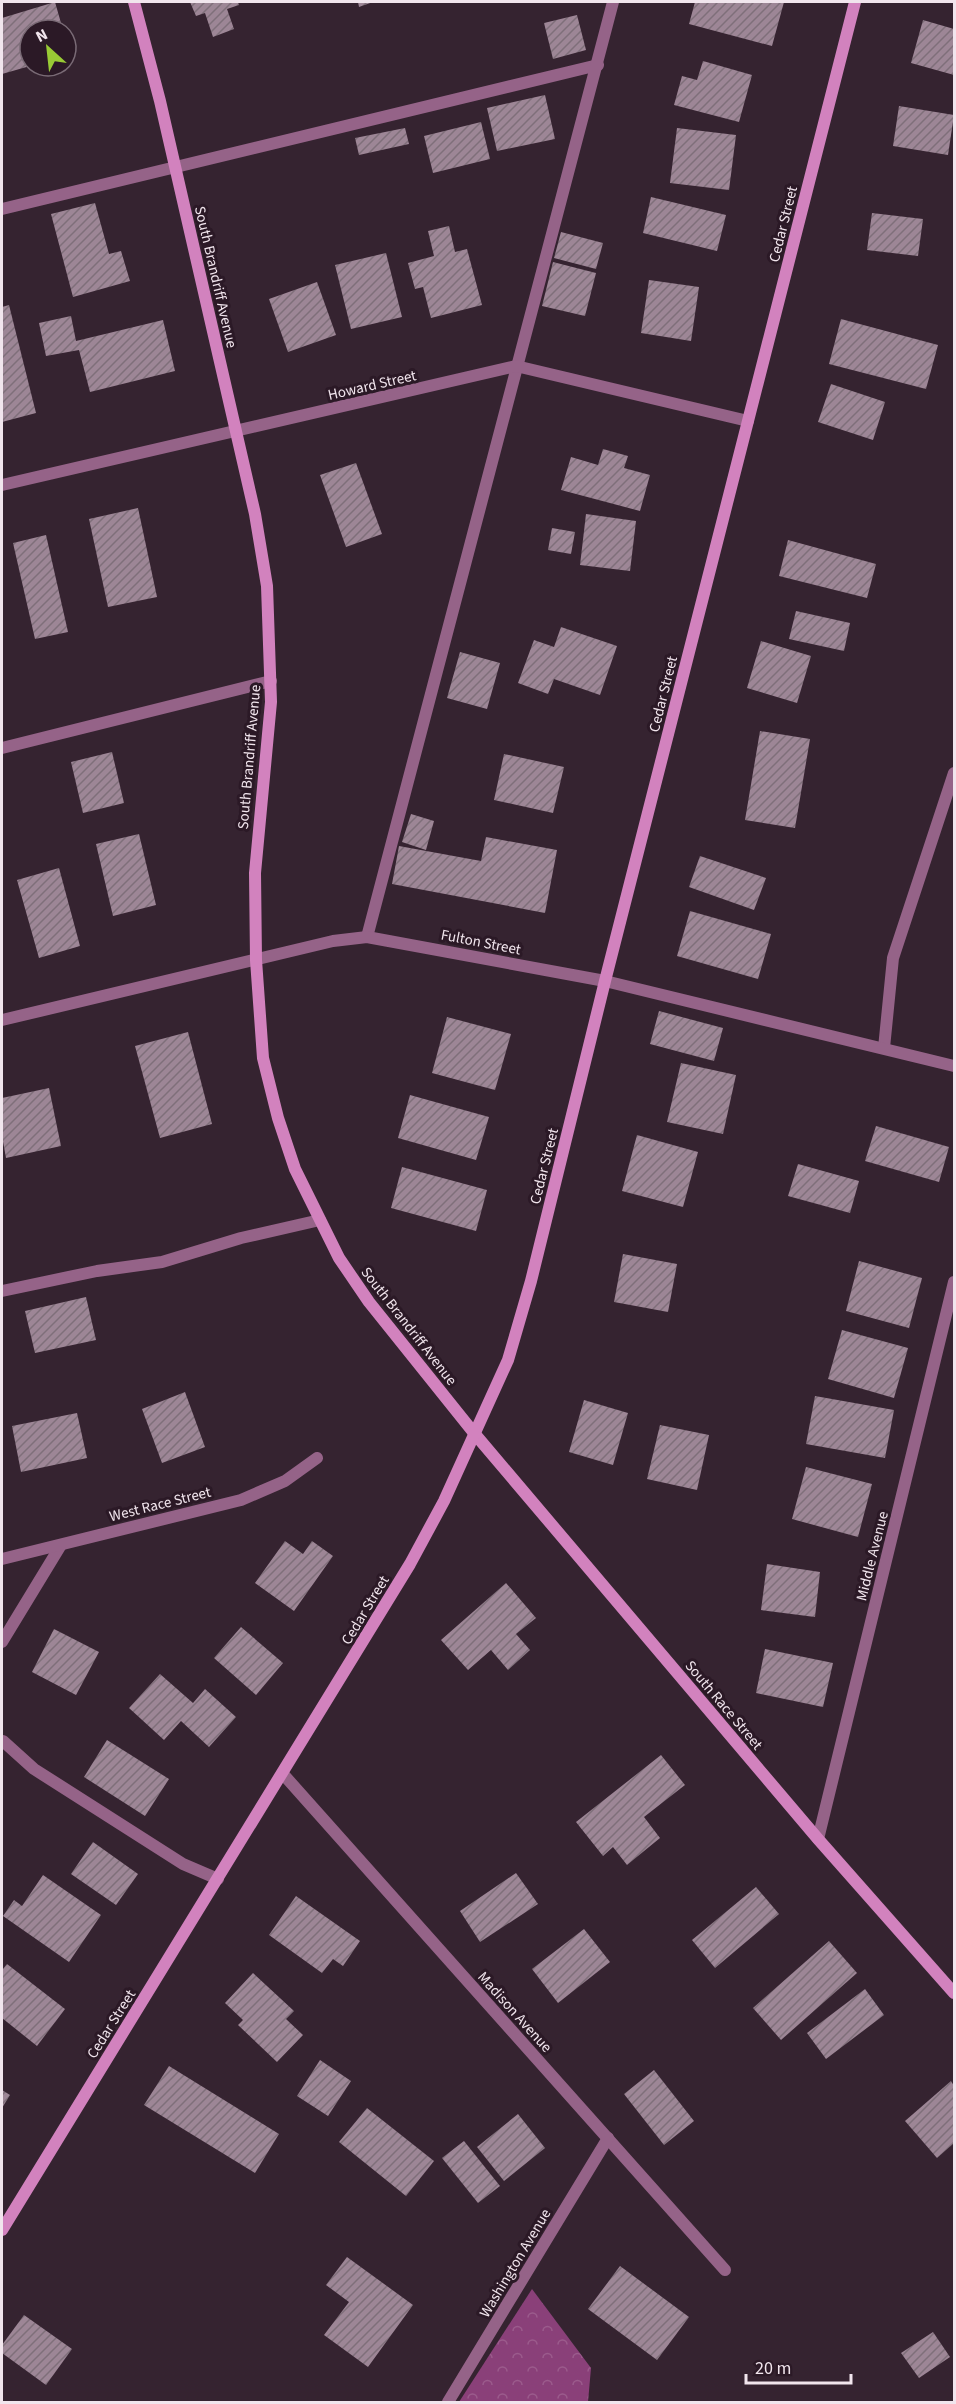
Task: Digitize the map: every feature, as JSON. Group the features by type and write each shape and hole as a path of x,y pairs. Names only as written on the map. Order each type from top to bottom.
{"main road":[{"name":"South Brandriff Avenue","path":"134,2 255,514 267,586 271,681 268,755 255,873 256,960 263,1058 295,1169 339,1258 369,1302 474,1433"},
{"name":"Cedar Street","path":"2,2230 411,1564 444,1501 508,1360 531,1281 605,981 855,2"},
{"name":"South Race Street","path":"474,1433 818,1839 954,1993"}],"street":[{"path":"367,937 613,2"},
{"path":"2,209 598,65"},
{"name":"Howard Street","path":"2,485 516,366 748,421"},
{"path":"2,748 271,681"},
{"path":"884,1048 893,958 954,773"},
{"name":"Fulton Street","path":"2,1020 333,941 367,937 605,981 954,1065"},
{"path":"2,1291 97,1271 162,1262 242,1238 320,1220"},
{"name":"Middle Avenue","path":"818,1839 954,1282"},
{"name":"West Race Street","path":"2,1559 241,1500 285,1481 317,1458"},
{"path":"2,1642 61,1545"},
{"path":"3,1741 34,1769 183,1864 218,1879"},
{"name":"Madison Avenue","path":"283,1774 725,2270"},
{"name":"Washington Avenue","path":"448,2403 608,2138"}],"green space":[{"path":"532,2289 591,2368 588,2402 459,2402"}],"building":[{"path":"55,2 60,18 18,18 18,69 2,74 2,18"},
{"path":"190,2 238,2 239,5 227,9 234,29 213,37 205,13 196,16"},
{"path":"358,2 373,2 359,7"},
{"path":"695,2 784,2 772,46 689,24"},
{"path":"577,15 586,50 553,59 544,23"},
{"path":"923,20 954,29 954,75 911,63"},
{"path":"703,61 752,75 739,122 674,105 682,76 697,80"},
{"path":"545,95 555,139 497,151 487,108"},
{"path":"899,106 954,115 948,155 893,146"},
{"path":"481,122 490,159 433,173 424,136"},
{"path":"405,128 409,144 359,155 355,138"},
{"path":"677,128 736,135 729,190 670,183"},
{"path":"651,197 726,215 717,251 643,233"},
{"path":"95,203 109,254 121,251 130,281 73,297 51,214"},
{"path":"872,213 923,219 918,256 867,250"},
{"path":"449,226 455,252 467,249 482,305 431,318 423,287 415,289 408,263 434,256 428,231"},
{"path":"561,232 603,243 596,269 554,258"},
{"path":"386,253 402,317 351,329 335,265"},
{"path":"553,262 596,273 585,316 542,306"},
{"path":"649,280 699,287 691,341 641,333"},
{"path":"317,282 336,335 288,352 269,299"},
{"path":"9,305 36,413 2,422 2,307"},
{"path":"71,316 76,341 163,320 175,371 90,392 79,350 46,356 39,323"},
{"path":"841,319 938,345 926,389 829,364"},
{"path":"831,384 885,402 873,440 818,422"},
{"path":"603,449 628,456 624,468 650,475 640,511 561,490 571,457 598,465"},
{"path":"356,463 382,534 346,547 320,475"},
{"path":"138,508 157,597 108,607 89,519"},
{"path":"586,514 636,521 630,571 580,565"},
{"path":"552,528 575,532 571,554 548,550"},
{"path":"46,535 68,632 35,639 13,543"},
{"path":"788,540 876,564 867,598 779,576"},
{"path":"796,611 850,623 844,651 789,639"},
{"path":"561,627 617,646 600,695 554,679 548,694 518,683 534,640 554,647"},
{"path":"761,641 811,656 797,703 747,688"},
{"path":"460,652 500,663 487,709 447,698"},
{"path":"760,731 810,739 795,828 745,820"},
{"path":"112,752 124,803 83,813 71,762"},
{"path":"504,754 564,767 553,813 494,800"},
{"path":"411,814 434,821 426,850 402,842"},
{"path":"139,834 156,905 113,916 96,844"},
{"path":"486,837 557,850 545,913 392,884 399,846 481,861"},
{"path":"700,856 766,878 754,910 689,887"},
{"path":"59,868 80,946 39,958 17,880"},
{"path":"690,911 771,934 758,979 677,956"},
{"path":"659,1011 723,1028 714,1061 650,1044"},
{"path":"447,1017 511,1034 495,1090 432,1073"},
{"path":"188,1032 212,1124 160,1138 135,1046"},
{"path":"681,1063 736,1075 723,1134 667,1122"},
{"path":"49,1088 61,1146 6,1158 2,1136 2,1098"},
{"path":"410,1095 489,1117 476,1160 398,1138"},
{"path":"876,1126 949,1147 939,1182 865,1161"},
{"path":"637,1135 698,1152 683,1207 622,1191"},
{"path":"798,1164 859,1181 850,1213 788,1196"},
{"path":"402,1167 487,1190 476,1231 391,1208"},
{"path":"623,1254 677,1264 668,1312 614,1302"},
{"path":"859,1261 922,1278 909,1328 846,1311"},
{"path":"86,1297 96,1340 35,1353 25,1311"},
{"path":"842,1330 908,1348 894,1398 828,1379"},
{"path":"185,1392 205,1447 162,1463 142,1409"},
{"path":"815,1396 894,1410 885,1458 806,1444"},
{"path":"584,1400 628,1413 613,1465 569,1452"},
{"path":"77,1413 87,1458 21,1472 12,1426"},
{"path":"660,1425 709,1435 697,1490 647,1479"},
{"path":"806,1467 872,1484 858,1537 792,1519"},
{"path":"285,1541 303,1554 312,1541 333,1556 294,1611 255,1583"},
{"path":"767,1564 820,1572 815,1617 761,1610"},
{"path":"506,1583 536,1618 516,1634 530,1650 508,1670 491,1650 468,1670 441,1640"},
{"path":"241,1627 283,1663 256,1695 214,1658"},
{"path":"54,1629 99,1652 76,1695 32,1672"},
{"path":"765,1649 833,1663 823,1707 756,1693"},
{"path":"160,1674 193,1703 205,1689 236,1717 209,1747 181,1721 164,1740 129,1708"},
{"path":"107,1740 169,1779 145,1816 84,1777"},
{"path":"661,1755 685,1785 644,1817 660,1838 627,1865 613,1847 603,1856 576,1822"},
{"path":"93,1842 138,1874 116,1905 71,1874"},
{"path":"516,1873 538,1904 480,1942 460,1911"},
{"path":"43,1875 101,1915 69,1962 3,1916 14,1900 22,1906"},
{"path":"756,1887 779,1914 715,1968 692,1940"},
{"path":"296,1896 360,1941 343,1966 333,1959 322,1973 269,1935"},
{"path":"584,1929 610,1962 558,2003 532,1969"},
{"path":"829,1941 857,1973 781,2040 753,2008"},
{"path":"7,1964 65,2009 37,2046 2,2018 2,1970"},
{"path":"253,1973 294,2011 286,2019 303,2035 277,2062 238,2025 243,2020 225,2003"},
{"path":"865,1989 884,2015 826,2059 807,2033"},
{"path":"320,2060 351,2081 328,2116 297,2096"},
{"path":"169,2066 279,2134 255,2173 144,2105"},
{"path":"654,2070 694,2121 664,2145 624,2094"},
{"path":"951,2081 954,2086 954,2143 937,2158 905,2121"},
{"path":"2,2090 10,2095 2,2108"},
{"path":"367,2108 434,2161 406,2196 339,2142"},
{"path":"518,2114 545,2148 504,2181 477,2147"},
{"path":"464,2141 500,2186 478,2203 442,2158"},
{"path":"347,2257 413,2305 368,2367 324,2335 349,2302 326,2285"},
{"path":"620,2266 689,2317 657,2360 588,2309"},
{"path":"24,2315 72,2349 46,2385 2,2353 2,2345"},
{"path":"933,2332 950,2357 919,2378 901,2353"}]}
